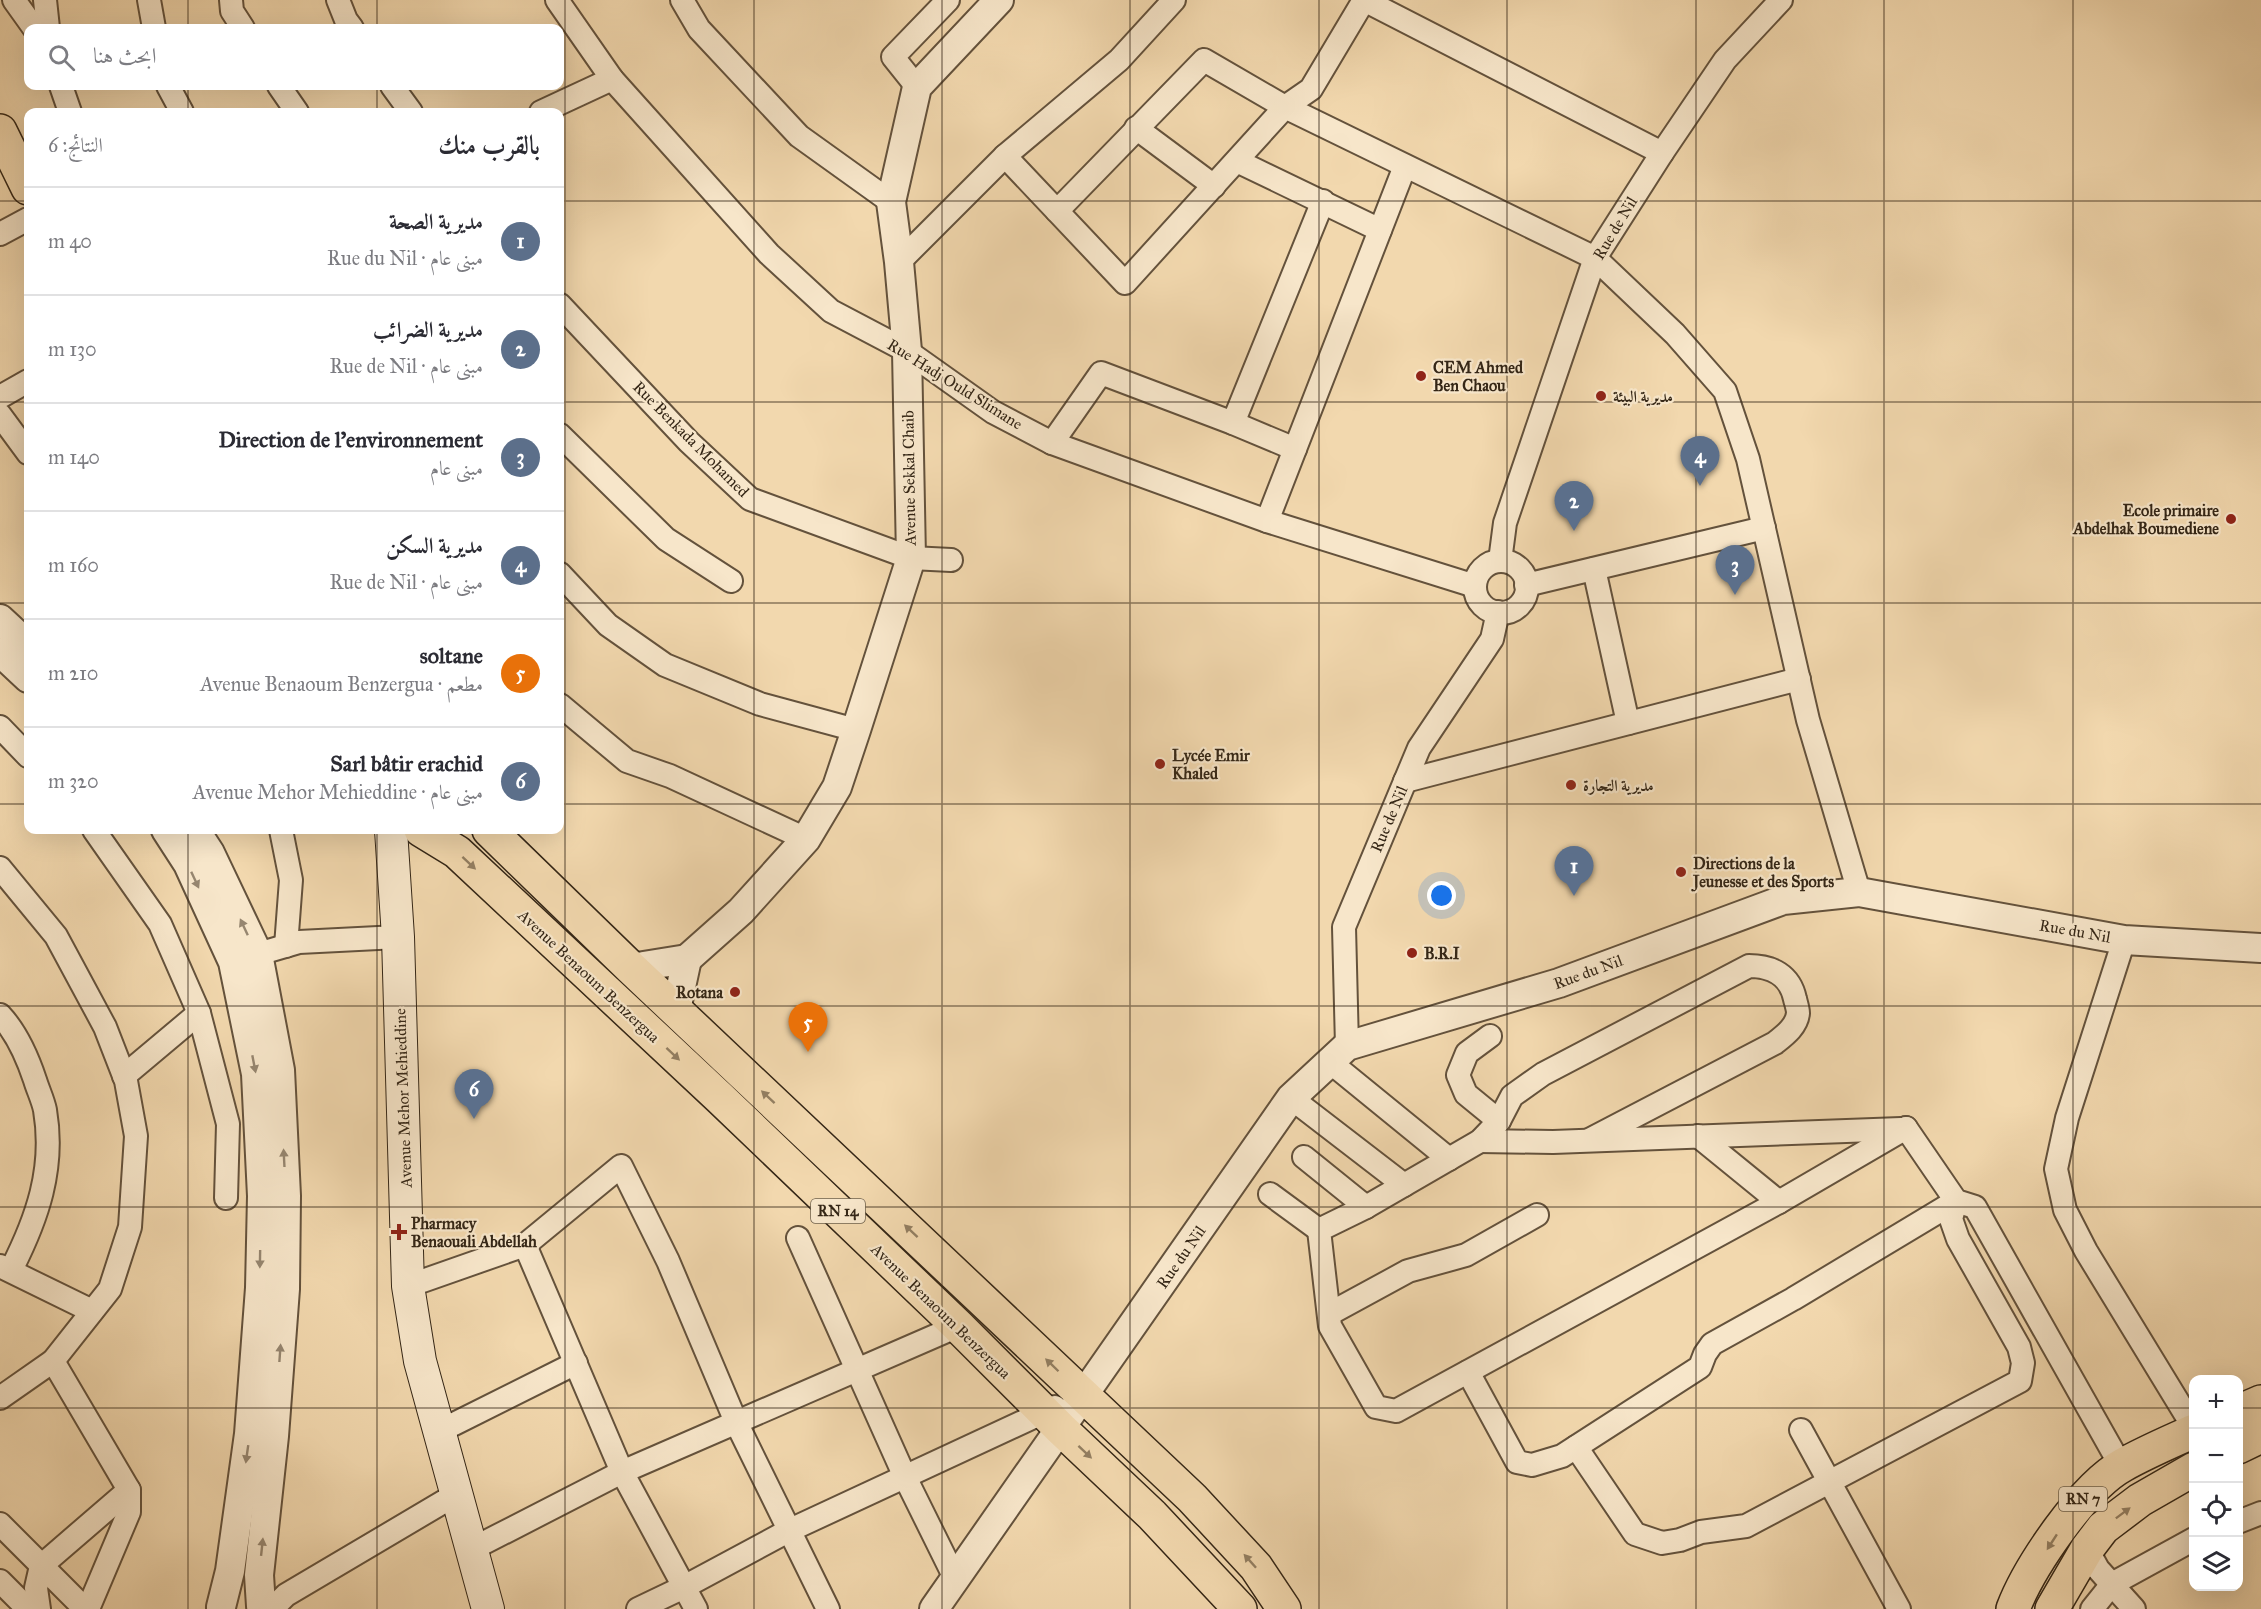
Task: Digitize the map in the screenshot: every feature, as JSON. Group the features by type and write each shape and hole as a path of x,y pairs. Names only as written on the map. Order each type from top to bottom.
{"main road":[{"path":"0,131 24,180"},
{"name":"Avenue Mehor Mehieddine","path":"391,834 398,937 408,1286 420,1361 488,1609"},
{"name":"Avenue Benaoum Benzergua","path":"428,834 457,852 720,1098 1152,1515 1239,1609"},
{"name":"Avenue Benaoum Benzergua","path":"493,834 631,968 1192,1498 1256,1567 1284,1609"},
{"path":"2243,1410 2261,1402"},
{"name":"RN 7","path":"2013,1609 2020,1590 2076,1506 2121,1466 2189,1432"},
{"path":"2243,1445 2261,1436"},
{"name":"RN 7","path":"2052,1609 2087,1549 2103,1528 2140,1500 2189,1471"}],"street":[{"path":"14,0 31,24"},
{"path":"45,0 48,24"},
{"path":"149,0 153,24"},
{"path":"231,0 232,11 240,24"},
{"path":"338,0 349,24"},
{"name":"Rue Hadj Ould Slimane","path":"557,0 612,79 769,254 831,311 907,351 993,412 1052,443 1267,521 1475,586"},
{"path":"682,0 699,29 799,136 891,202"},
{"path":"948,0 893,57 917,87 999,0"},
{"path":"899,262 1005,156 1119,60 1174,0"},
{"path":"1005,156 1125,283 1285,107 1311,89 1364,0 1662,153"},
{"name":"Rue de Nil","path":"1500,561 1505,523 1595,258 1725,60 1781,0"},
{"path":"1057,211 1203,60 1285,107 1595,258 1675,334 1725,391 1748,459 1808,720 1859,892"},
{"path":"550,108 612,79"},
{"name":"Avenue Sekkal Chaib","path":"687,959 741,911 806,839 837,787 911,558 907,351 891,202 917,87"},
{"path":"62,90 69,108"},
{"path":"170,90 180,108"},
{"path":"282,90 294,108"},
{"path":"395,90 408,108"},
{"path":"1136,128 1214,186"},
{"path":"1237,161 1380,230"},
{"path":"1267,521 1405,166"},
{"path":"1233,423 1323,201"},
{"path":"0,234 24,221"},
{"name":"Rue Benkada Mohamed","path":"564,309 689,442 750,499 911,558 951,560"},
{"path":"1052,443 1101,373 1295,448"},
{"path":"0,396 24,383"},
{"path":"0,415 24,448"},
{"path":"564,439 666,539 731,581"},
{"path":"1526,585 1764,528"},
{"path":"1500,561 1513,564 1520,569 1526,585 1526,593 1516,607 1509,611 1498,612 1485,608 1479,601 1475,586 1481,570 1488,564 1500,561"},
{"path":"1594,569 1628,723"},
{"path":"564,578 608,625 665,665 760,704 856,730"},
{"name":"Rue de Nil","path":"1338,1054 1344,927 1419,748 1492,639 1498,612"},
{"path":"0,619 24,641"},
{"path":"0,652 24,674"},
{"path":"1405,781 1799,679"},
{"path":"564,708 627,761 670,776 806,839"},
{"path":"0,727 24,752"},
{"path":"97,834 160,924 199,1013 228,1124 226,1198"},
{"path":"169,834 188,864 233,962 256,1074 262,1196 260,1288 249,1434 230,1571 220,1608"},
{"path":"198,834 210,853 258,954 280,1070 286,1196 285,1289 274,1436 259,1575 266,1608"},
{"path":"281,834 291,880 286,946"},
{"path":"0,868 56,936 105,1027 124,1076 136,1136 130,1227 110,1289 53,1361 0,1398"},
{"name":"Rue du Nil","path":"934,1609 1053,1420 1083,1396 1291,1098 1338,1054 1559,983 1784,900 1859,892 2124,940 2261,948"},
{"path":"258,954 299,942 398,937"},
{"path":"2124,940 2067,1118 2056,1168 2065,1210 2086,1251 2192,1429"},
{"path":"631,968 687,959 676,1010"},
{"path":"1319,1230 1366,1207 1480,1142 1499,1121 1512,1096 1543,1074 1749,966 1765,966 1784,977 1793,991 1798,1013 1791,1029 1775,1043 1589,1140"},
{"path":"124,1076 199,1013"},
{"path":"0,1015 12,1028 31,1067 45,1110 48,1152 45,1184 29,1234 5,1268 92,1311"},
{"path":"1490,1036 1467,1053 1458,1075 1466,1094 1499,1121"},
{"path":"1338,1054 1449,1159"},
{"path":"1291,1098 1404,1185"},
{"path":"1480,1142 1906,1128"},
{"path":"1906,1128 1956,1201 1975,1207 2121,1466"},
{"path":"1270,1194 1319,1230 1330,1326 1376,1407 1396,1411 1779,1202 1906,1128"},
{"path":"1698,1136 1779,1202"},
{"path":"1304,1157 1366,1207"},
{"path":"408,1286 525,1245 621,1166 668,1261 736,1422 828,1609"},
{"path":"1468,1372 1517,1462 1532,1465 1562,1456 1700,1367 1705,1354 1713,1344 1956,1201"},
{"path":"1576,1447 1635,1534 1662,1543 1680,1540 1701,1532 1746,1526 2020,1381 2023,1363 2019,1347 1958,1239 1951,1219 1956,1201"},
{"path":"1329,1314 1408,1271 1466,1255 1537,1215"},
{"path":"798,1238 905,1477 955,1578"},
{"path":"525,1245 622,1472 696,1609"},
{"path":"472,1550 622,1472 958,1326"},
{"path":"0,1524 87,1609 129,1512 129,1490 53,1361"},
{"path":"438,1432 576,1364"},
{"path":"638,1609 788,1531 905,1477 1053,1420"},
{"path":"1801,1430 1899,1609"},
{"path":"39,1609 36,1588 41,1566 129,1490"},
{"path":"220,1608 241,1602 266,1608 455,1495"},
{"path":"2243,1520 2261,1513"},
{"path":"2092,1609 2112,1584 2189,1541"},
{"path":"2087,1549 2098,1569 2134,1609"},
{"path":"0,1581 28,1609"}],"place":[{"name":"CEM Ahmed Ben Chaou","path":"1421,376"},
{"name":"مديرية البيئة","path":"1601,396"},
{"name":"مديرية السكن","path":"1700,486"},
{"name":"Ecole primaire Abdelhak Boumediene","path":"2231,519"},
{"name":"مديرية الضرائب","path":"1574,531"},
{"name":"Direction de l'environnement","path":"1735,595"},
{"name":"Lycée Emir Khaled","path":"1160,764"},
{"name":"مديرية التجارة","path":"1571,785"},
{"name":"Directions de la Jeunesse et des Sports","path":"1681,872"},
{"name":"مديرية الصحة","path":"1574,896"},
{"name":"B.R.I","path":"1412,953"},
{"name":"Rotana","path":"735,992"},
{"name":"soltane","path":"808,1052"},
{"name":"Sarl bâtir erachid","path":"474,1119"},
{"name":"Pharmacy Benaouali Abdellah","path":"399,1232"}]}
